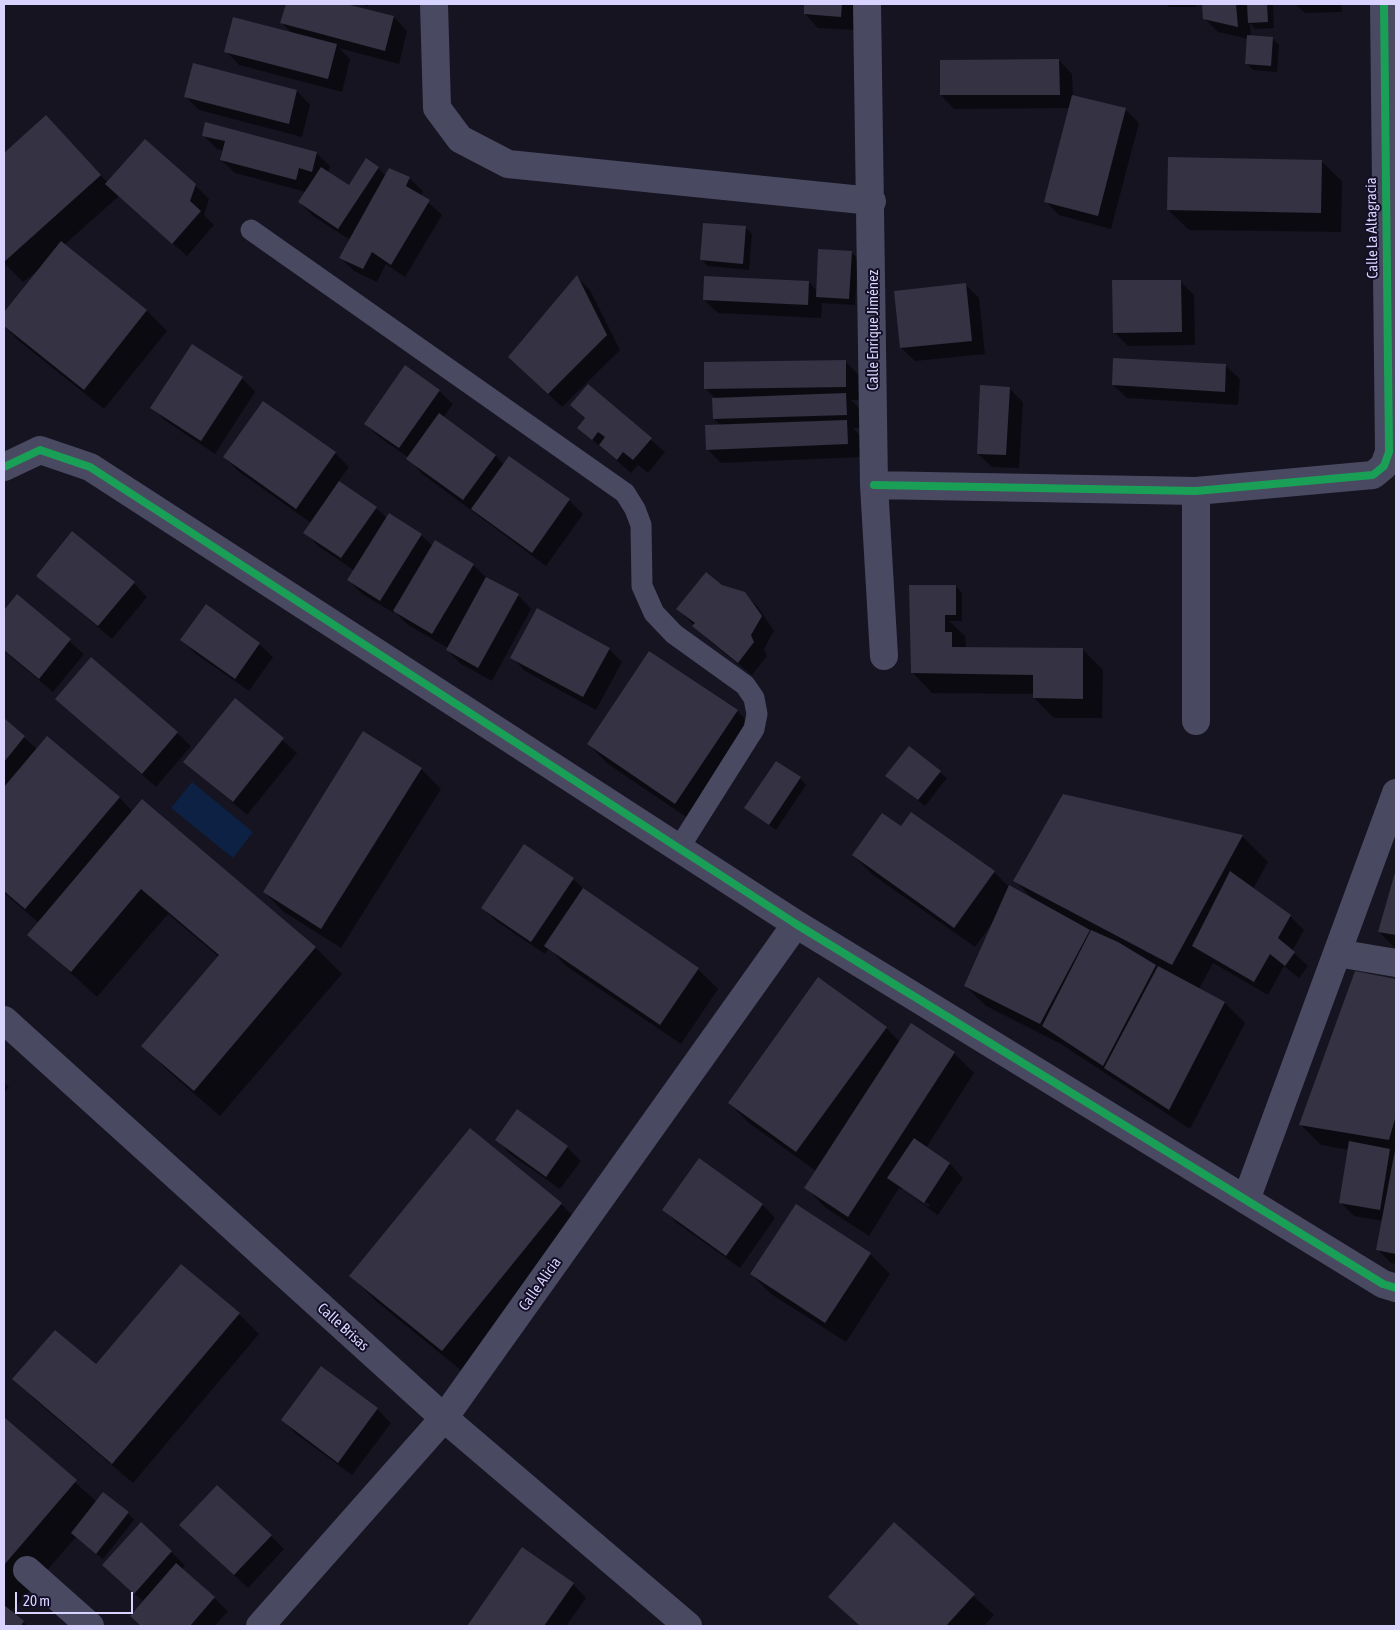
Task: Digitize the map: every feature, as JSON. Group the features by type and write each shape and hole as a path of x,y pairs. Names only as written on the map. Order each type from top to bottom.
{"street":[{"path":"434,4 437,108 460,139 508,164 872,201"},
{"name":"Calle Enrique Jiménez","path":"867,4 872,201 874,485 884,656"},
{"name":"Calle La Altagracia","path":"1196,492 1373,475 1384,466 1389,452 1384,4"},
{"path":"4,467 40,450 90,467 796,924 1383,1284 1396,1288"},
{"path":"874,485 1196,492 1196,721"},
{"path":"1246,1200 1396,793"},
{"name":"Calle Alicia","path":"260,1626 444,1418 796,924"},
{"path":"1337,953 1396,963"},
{"name":"Calle Brisas","path":"4,1020 444,1418 688,1626"},
{"path":"28,1570 90,1626"}],"lane":[{"path":"251,230 625,493 635,508 641,526 642,586 654,613 674,634 745,685 754,698 757,714 754,729 680,848"}],"water":[{"path":"192,782 253,832 233,858 171,808"}],"building":[{"path":"286,4 346,4 394,16 385,51 280,23"},
{"path":"804,4 842,4 841,17 804,14"},
{"path":"1202,4 1236,4 1238,27 1203,19"},
{"path":"1247,4 1267,4 1268,22 1248,23"},
{"path":"233,17 337,44 328,79 224,52"},
{"path":"1247,35 1273,37 1271,66 1245,64"},
{"path":"1059,59 1060,95 940,95 940,60"},
{"path":"193,63 297,90 289,124 184,97"},
{"path":"1072,95 1126,108 1098,216 1044,202"},
{"path":"46,115 101,175 4,262 4,153"},
{"path":"205,122 317,152 312,172 299,168 296,180 220,160 225,141 202,136"},
{"path":"145,139 196,184 190,201 201,211 172,244 105,184"},
{"path":"1168,157 1322,160 1321,213 1167,210"},
{"path":"366,158 379,167 338,229 298,202 321,167 349,185"},
{"path":"389,168 410,177 406,186 430,200 391,265 372,252 363,269 339,258"},
{"path":"703,223 746,226 743,264 700,260"},
{"path":"61,241 147,310 84,390 4,326 4,312"},
{"path":"818,249 852,251 849,299 816,297"},
{"path":"577,275 607,335 548,394 508,357"},
{"path":"704,276 809,281 808,305 703,300"},
{"path":"1112,280 1181,280 1182,332 1113,333"},
{"path":"966,283 972,341 900,348 894,291"},
{"path":"192,344 243,377 201,441 150,408"},
{"path":"1113,358 1226,364 1225,392 1112,385"},
{"path":"846,360 846,387 704,389 704,362"},
{"path":"405,365 440,390 399,448 364,424"},
{"path":"588,384 652,438 633,460 623,452 617,460 599,445 605,437 598,432 592,440 577,428 585,418 570,405"},
{"path":"980,385 1010,387 1006,455 977,454"},
{"path":"846,393 847,415 713,419 712,398"},
{"path":"263,401 336,452 296,509 223,457"},
{"path":"439,413 496,455 463,500 406,459"},
{"path":"847,420 848,444 706,450 705,425"},
{"path":"509,456 570,499 532,553 471,509"},
{"path":"339,481 377,507 341,558 303,533"},
{"path":"389,513 422,534 380,601 347,580"},
{"path":"72,531 135,582 98,626 36,576"},
{"path":"435,540 474,564 432,634 393,611"},
{"path":"706,572 722,585 745,592 762,616 751,635 754,642 738,663 692,626 695,623 676,609"},
{"path":"486,577 519,594 478,668 446,650"},
{"path":"909,585 956,585 956,615 945,615 945,632 952,632 952,647 1083,648 1083,699 1033,698 1033,675 911,673"},
{"path":"17,594 71,639 39,679 4,650 4,610"},
{"path":"206,604 260,643 235,679 180,640"},
{"path":"537,608 610,648 583,697 510,658"},
{"path":"649,651 738,710 675,804 587,744"},
{"path":"91,657 178,732 142,774 55,699"},
{"path":"235,698 284,738 233,802 183,762"},
{"path":"4,718 25,736 4,762"},
{"path":"363,731 422,768 321,929 263,892"},
{"path":"47,736 120,797 25,909 4,891 4,787"},
{"path":"909,746 941,771 918,800 885,776"},
{"path":"776,761 801,777 769,825 744,808"},
{"path":"1063,794 1243,835 1172,965 1013,881"},
{"path":"142,799 316,947 194,1091 141,1046 219,955 141,889 71,972 27,935"},
{"path":"911,812 995,871 954,928 852,855 882,813 901,826"},
{"path":"524,844 574,878 531,942 481,908"},
{"path":"1396,869 1396,935 1378,932"},
{"path":"1230,871 1291,915 1278,938 1295,952 1285,966 1270,954 1254,982 1192,946"},
{"path":"1009,885 1090,930 1040,1024 964,986"},
{"path":"583,888 699,968 660,1025 544,946"},
{"path":"1091,930 1118,942 1156,965 1103,1066 1042,1026"},
{"path":"1158,966 1225,1002 1169,1110 1104,1068"},
{"path":"1355,971 1396,979 1396,1115 1389,1140 1299,1125"},
{"path":"818,977 887,1027 796,1152 728,1103"},
{"path":"911,1023 955,1052 848,1217 804,1188"},
{"path":"517,1109 568,1146 546,1177 495,1140"},
{"path":"470,1128 562,1203 442,1351 349,1276"},
{"path":"914,1138 950,1163 924,1203 887,1178"},
{"path":"1349,1141 1390,1149 1380,1210 1339,1203"},
{"path":"1396,1151 1396,1254 1376,1250"},
{"path":"699,1158 763,1204 726,1256 662,1210"},
{"path":"796,1204 871,1253 825,1323 750,1274"},
{"path":"181,1264 240,1313 112,1464 12,1379 55,1330 96,1364"},
{"path":"321,1366 378,1408 338,1463 281,1420"},
{"path":"4,1417 77,1480 4,1565"},
{"path":"217,1485 272,1535 234,1575 179,1525"},
{"path":"103,1492 129,1512 96,1554 71,1533"},
{"path":"141,1522 172,1551 134,1594 102,1565"},
{"path":"894,1522 975,1594 946,1626 860,1626 828,1597"},
{"path":"522,1547 574,1583 544,1626 467,1626"},
{"path":"176,1563 215,1597 190,1626 141,1626 130,1616"},
{"path":"4,1605 24,1621 21,1626 4,1626"}],"cycle path":[{"path":"874,485 1196,491 1373,475 1384,466 1389,452 1384,4"},
{"path":"4,467 40,450 90,467 796,924 1383,1284 1396,1288"}]}
